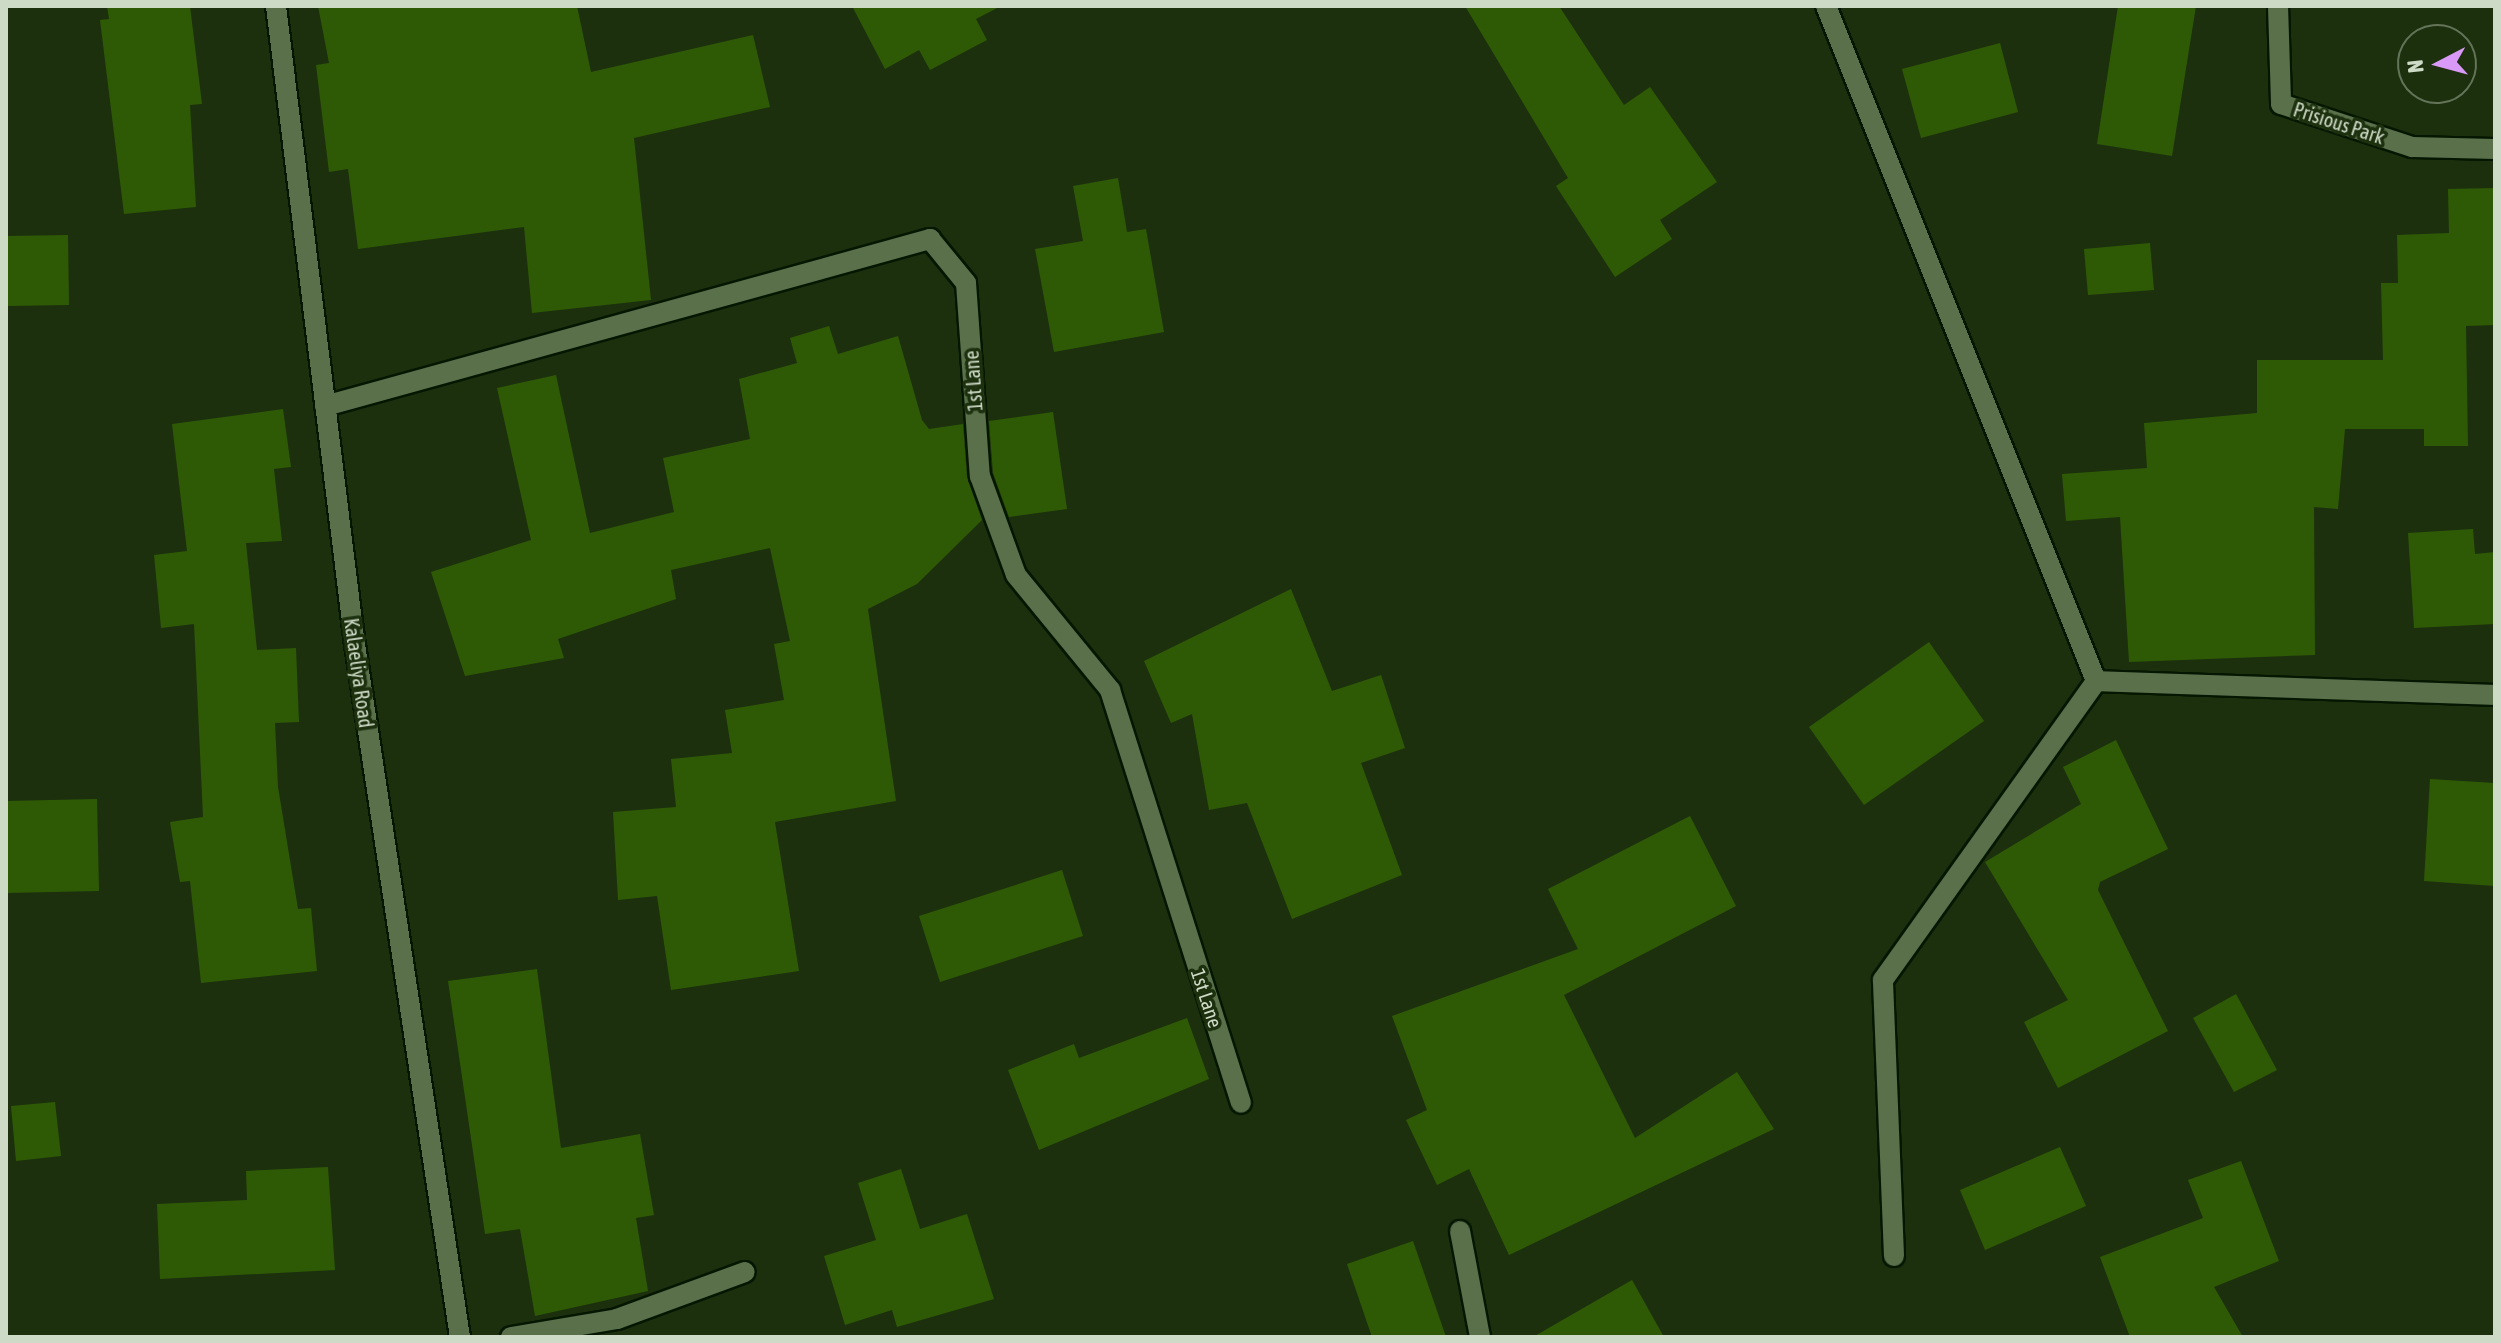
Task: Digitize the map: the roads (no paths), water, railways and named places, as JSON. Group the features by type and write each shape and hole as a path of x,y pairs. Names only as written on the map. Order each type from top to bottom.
{"street":[{"name":"Kalaeliya Road","path":"276,6 325,406 460,1337"},
{"path":"1826,6 2096,681"},
{"name":"Prisious Park","path":"2278,6 2281,104 2412,147 2495,149"},
{"name":"1st Lane","path":"325,406 930,239 966,283 980,476 1016,575 1110,690 1241,1103"},
{"path":"2096,681 2495,695"},
{"path":"1894,1256 1883,980 2096,681"},
{"path":"1460,1231 1480,1337"},
{"path":"511,1337 617,1319 745,1272"}]}
